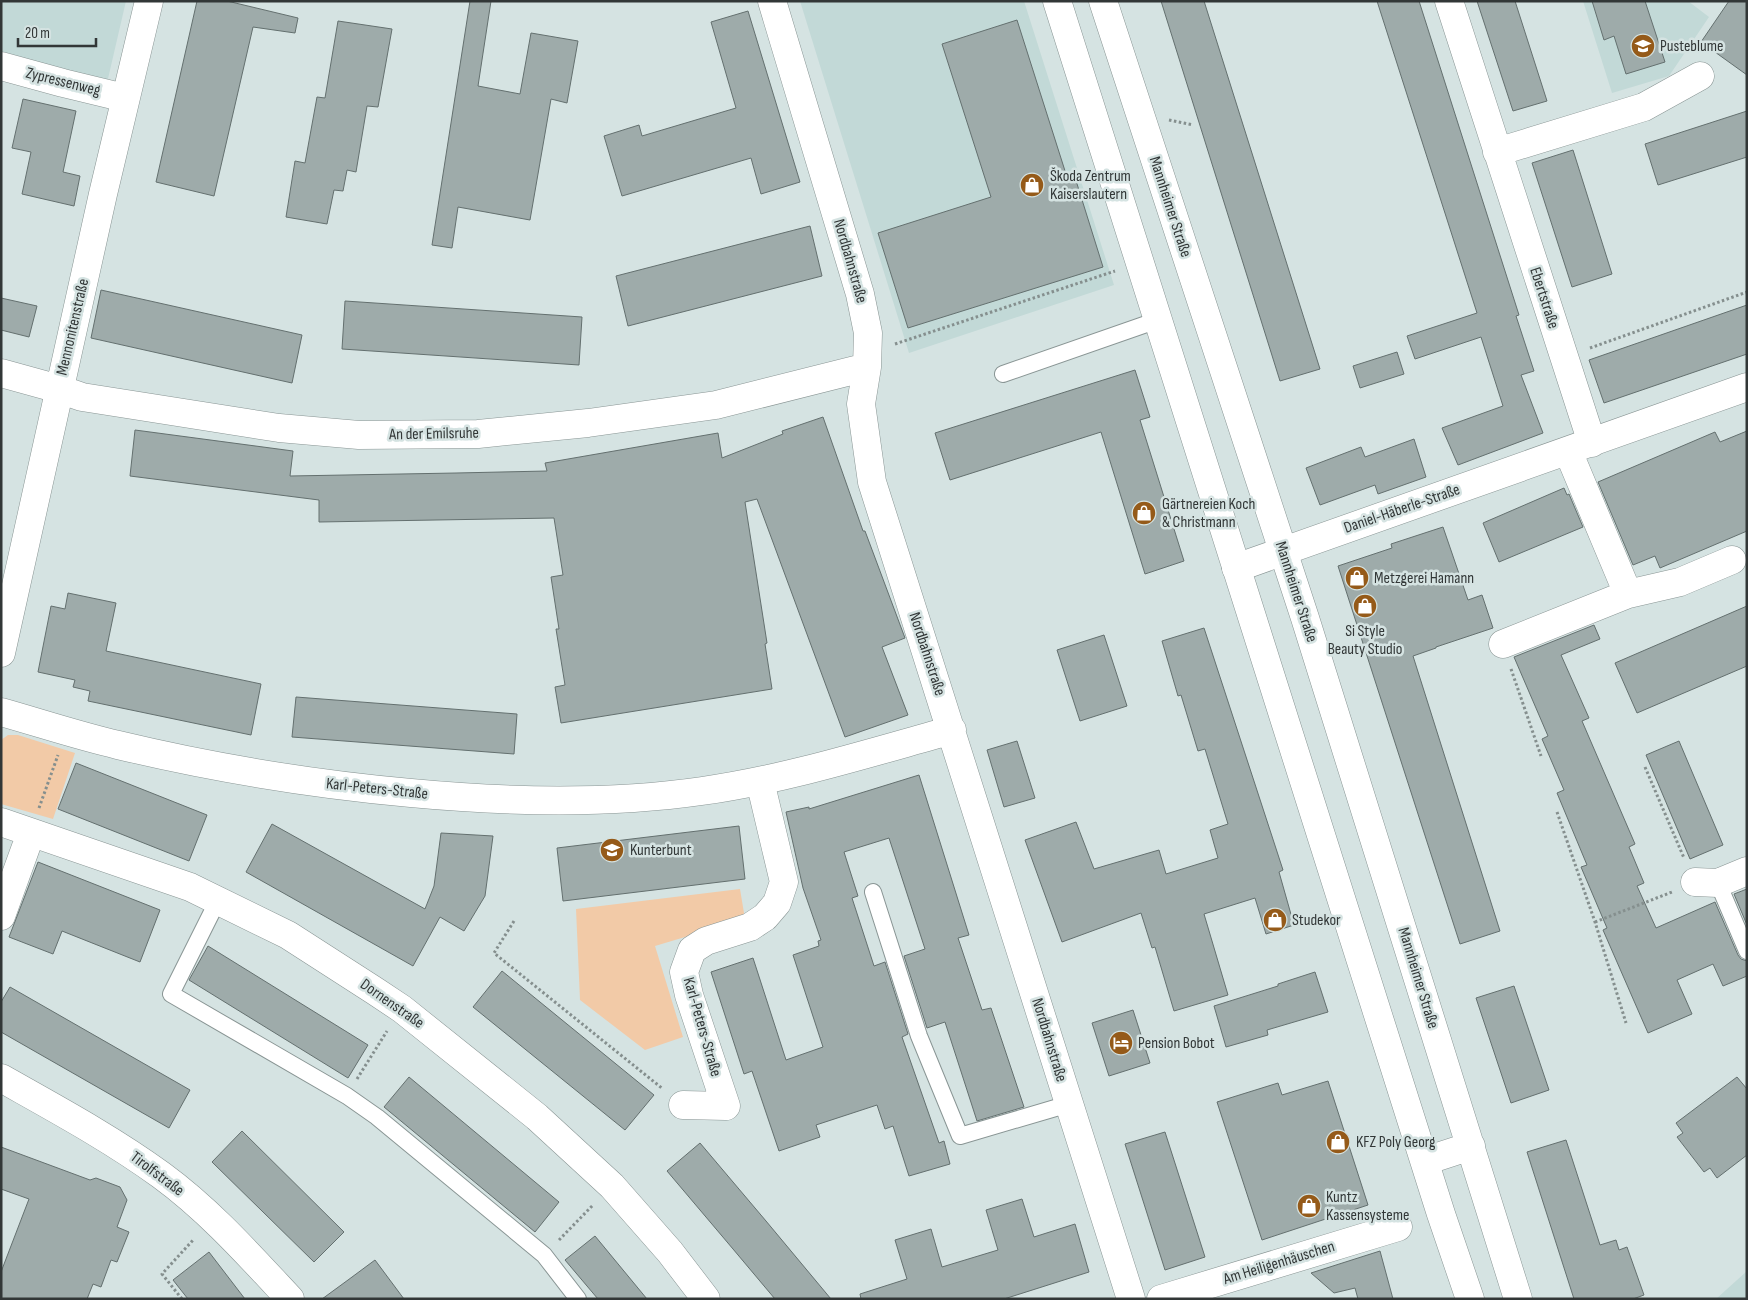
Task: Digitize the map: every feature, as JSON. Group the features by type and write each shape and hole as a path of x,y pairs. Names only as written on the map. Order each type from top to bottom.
{"street":[{"name":"Mennonitenstraße","path":"1,653 125,98 149,1"},
{"name":"Nordbahnstraße","path":"772,1 860,294 868,333 867,367 861,404 872,482 1131,1299"},
{"path":"1057,1 1470,1299"},
{"name":"Mannheimer Straße","path":"1103,1 1311,636 1472,1146 1518,1299"},
{"name":"Ebertstraße","path":"1449,1 1497,152 1580,447"},
{"name":"Zypressenweg","path":"1,66 125,98"},
{"path":"1497,152 1644,107 1700,76"},
{"name":"An der Emilsruhe","path":"1,373 82,397 279,428 360,435 478,434 588,423 716,405 867,367"},
{"name":"Daniel-Häberle-Straße","path":"1236,568 1747,388"},
{"path":"1580,447 1628,594"},
{"path":"1503,644 1628,594 1680,582 1732,560"},
{"name":"Karl-Peters-Straße","path":"1,712 116,745 235,769 342,786 469,798 546,801 632,799 701,792 797,773 952,730"},
{"name":"Karl-Peters-Straße","path":"683,1105 726,1106 689,995 684,972 692,950 706,941 750,927 765,917 777,903 784,882 760,781"},
{"path":"1,916 35,821"},
{"name":"Dornenstraße","path":"1,822 35,821 218,900 288,935 402,1009 537,1117 612,1186 670,1252 706,1299"},
{"path":"1707,883 1747,871"},
{"name":"Tirolfstraße","path":"1,1078 95,1130 162,1176 226,1230 290,1299"},
{"path":"1425,1161 1472,1146"},
{"name":"Am Heiligenhäuschen","path":"1161,1299 1398,1227"}],"lane":[{"path":"1002,374 1158,320"},
{"path":"1707,883 1747,951"},
{"path":"873,892 919,1036 960,1136 1070,1104"},
{"path":"218,900 171,994 346,1096 377,1117 544,1255 578,1299"}],"path":[{"path":"895,344 1107,273 1141,264"},
{"path":"1582,351 1747,292"},
{"path":"1503,644 1541,756"},
{"path":"35,821 58,754"},
{"path":"1595,922 1707,883 1645,767"},
{"path":"1557,812 1595,922 1626,1022"},
{"path":"514,921 494,953 683,1105"},
{"path":"346,1096 390,1025"},
{"path":"544,1255 597,1200"},
{"path":"182,1299 162,1274 194,1239"}],"shaded area":[{"path":"1,1 126,1 107,83 1,51"},
{"path":"800,1 1024,1 1114,285 909,353"},
{"name":"Pusteblume","path":"1583,1 1688,1 1709,17 1669,76 1612,93"},
{"path":"8,735 18,735 75,753 53,819 1,804 1,740"},
{"path":"740,889 745,919 655,946 683,1037 645,1050 580,1000 576,909"},
{"path":"1747,1271 1747,1299 1716,1299"}],"building":[{"path":"197,1 227,1 298,18 295,33 253,27 214,196 156,182"},
{"path":"470,1 491,1 478,86 520,94 531,33 578,41 567,103 551,99 530,220 458,207 452,248 432,245"},
{"path":"1161,1 1204,1 1320,369 1280,381"},
{"path":"1377,1 1419,1 1519,315 1516,316 1534,371 1521,375 1543,433 1458,465 1442,428 1503,406 1481,337 1415,359 1407,336 1477,313"},
{"path":"1477,1 1515,1 1547,101 1513,111"},
{"path":"1592,1 1645,1 1665,62 1626,74 1614,36 1604,40"},
{"path":"1729,1 1747,1 1747,75 1701,42"},
{"path":"748,11 800,182 761,194 751,158 622,196 604,136 639,125 642,136 736,108 711,22"},
{"name":"Škoda Zentrum Kaiserslautern","path":"1017,20 1066,174 1073,171 1103,267 908,328 878,233 991,197 942,44"},
{"path":"338,21 392,29 378,107 367,106 356,172 347,170 343,191 334,190 327,224 286,217 295,161 305,163 317,97 325,98"},
{"path":"23,99 76,111 63,172 80,176 74,206 22,194 31,152 12,148"},
{"path":"1747,111 1747,157 1658,185 1645,144"},
{"path":"1573,150 1612,274 1572,287 1532,163"},
{"path":"810,226 822,276 628,326 616,276"},
{"path":"101,290 302,335 292,383 91,338"},
{"path":"1,298 37,306 29,337 1,330"},
{"path":"345,301 582,317 579,365 342,349"},
{"path":"1747,305 1747,354 1604,403 1589,360"},
{"path":"1397,352 1404,374 1360,388 1353,366"},
{"path":"1135,370 1150,417 1140,420 1184,561 1145,574 1101,432 950,480 935,433"},
{"path":"823,417 863,531 865,531 905,638 882,647 908,715 845,737 757,499 745,502 767,643 765,644 772,689 561,723 555,687 565,685 556,629 559,629 551,577 563,575 554,518 319,522 319,500 130,476 135,430 293,451 290,476 456,473 547,471 545,463 718,433 722,458 783,434 782,431"},
{"path":"1747,431 1747,531 1660,568 1655,556 1633,565 1598,482 1715,432 1720,442"},
{"path":"1414,439 1426,477 1378,494 1375,485 1320,505 1306,468 1361,447 1365,457"},
{"path":"1564,488 1567,495 1569,494 1583,527 1499,562 1483,523"},
{"path":"1443,527 1468,600 1482,595 1493,628 1413,656 1500,931 1460,944 1338,566 1392,548 1391,544"},
{"path":"68,593 116,603 106,651 261,684 251,735 88,701 90,691 73,687 75,680 38,672 51,606 65,609"},
{"path":"1747,606 1747,666 1637,713 1615,663"},
{"path":"1594,625 1600,639 1561,655 1589,718 1582,721 1635,844 1629,847 1644,883 1637,886 1656,928 1715,902 1738,955 1741,959 1747,961 1747,976 1723,986 1713,964 1677,980 1692,1014 1648,1033 1603,930 1607,928 1581,867 1587,865 1557,793 1564,790 1542,739 1548,736 1514,657"},
{"path":"1204,628 1283,870 1279,872 1294,925 1266,934 1255,898 1204,914 1228,995 1174,1011 1155,947 1152,948 1141,913 1062,942 1025,840 1076,822 1094,869 1159,850 1166,874 1218,858 1210,830 1228,824 1205,749 1198,751 1181,695 1178,696 1162,641"},
{"path":"1104,635 1127,706 1080,721 1057,650"},
{"path":"296,697 517,714 514,754 292,737"},
{"path":"1017,741 1035,798 1004,807 987,750"},
{"path":"1679,741 1723,845 1690,859 1646,755"},
{"path":"76,763 207,815 189,861 58,809"},
{"path":"919,775 969,935 958,938 982,1010 991,1008 1024,1107 977,1121 945,1022 927,1028 904,956 925,949 889,838 844,852 858,896 852,898 874,966 885,962 908,1034 902,1037 939,1143 944,1141 950,1164 909,1176 893,1126 885,1129 877,1105 816,1125 820,1137 779,1151 752,1071 744,1074 711,972 753,958 786,1060 823,1047 793,955 819,946 818,941 821,940 803,888 786,812 809,807 809,809"},
{"path":"272,824 425,909 434,886 441,833 493,836 485,896 464,931 440,917 413,966 246,872"},
{"path":"739,826 745,879 563,901 557,848"},
{"path":"38,862 160,910 140,962 62,931 53,954 9,937"},
{"path":"1747,889 1747,925 1734,894"},
{"path":"208,946 368,1045 348,1078 189,980"},
{"path":"502,971 654,1095 625,1130 473,1007"},
{"path":"1315,972 1328,1012 1267,1030 1268,1035 1226,1047 1214,1006"},
{"path":"1514,986 1549,1090 1511,1103 1476,998"},
{"path":"10,987 190,1090 169,1128 1,1032 1,1002"},
{"name":"Pension Bobot","path":"1133,1010 1150,1063 1109,1076 1092,1023"},
{"path":"409,1077 559,1202 535,1232 384,1107"},
{"path":"1737,1077 1747,1089 1747,1155 1717,1178 1710,1168 1704,1172 1677,1137 1683,1133 1676,1123"},
{"path":"1328,1081 1368,1205 1262,1240 1217,1102 1278,1083 1282,1095"},
{"path":"242,1131 344,1232 314,1262 212,1162"},
{"path":"1165,1132 1205,1257 1165,1270 1125,1144"},
{"path":"1566,1140 1600,1245 1616,1240 1619,1250 1627,1247 1644,1295 1633,1299 1574,1299 1527,1152"},
{"path":"700,1143 831,1299 775,1299 667,1171"},
{"path":"1,1147 90,1180 96,1178 120,1187 127,1200 117,1227 129,1232 117,1262 111,1260 101,1287 93,1284 87,1299 1,1299 1,1272 29,1199 1,1189"},
{"path":"1022,1199 1034,1237 1075,1224 1089,1272 1004,1299 861,1299 860,1294 907,1279 895,1240 931,1229 942,1267 998,1250 986,1210"},
{"path":"595,1236 647,1299 598,1299 565,1260"},
{"path":"1380,1251 1393,1299 1358,1299 1355,1288 1334,1293 1311,1273"},
{"path":"209,1252 245,1299 188,1299 173,1280"},
{"path":"375,1260 404,1299 322,1299 348,1280"}],"place":[{"name":"Pusteblume","path":"1643,46"},
{"name":"Škoda Zentrum Kaiserslautern","path":"1032,185"},
{"name":"Gärtnereien Koch & Christmann","path":"1144,513"},
{"name":"Metzgerei Hamann","path":"1357,578"},
{"name":"Si Style Beauty Studio","path":"1365,606"},
{"name":"Kunterbunt","path":"612,850"},
{"name":"Studekor","path":"1275,920"},
{"name":"Pension Bobot","path":"1121,1043"},
{"name":"KFZ Poly Georg","path":"1338,1142"},
{"name":"Kuntz Kassensysteme","path":"1309,1206"}]}
